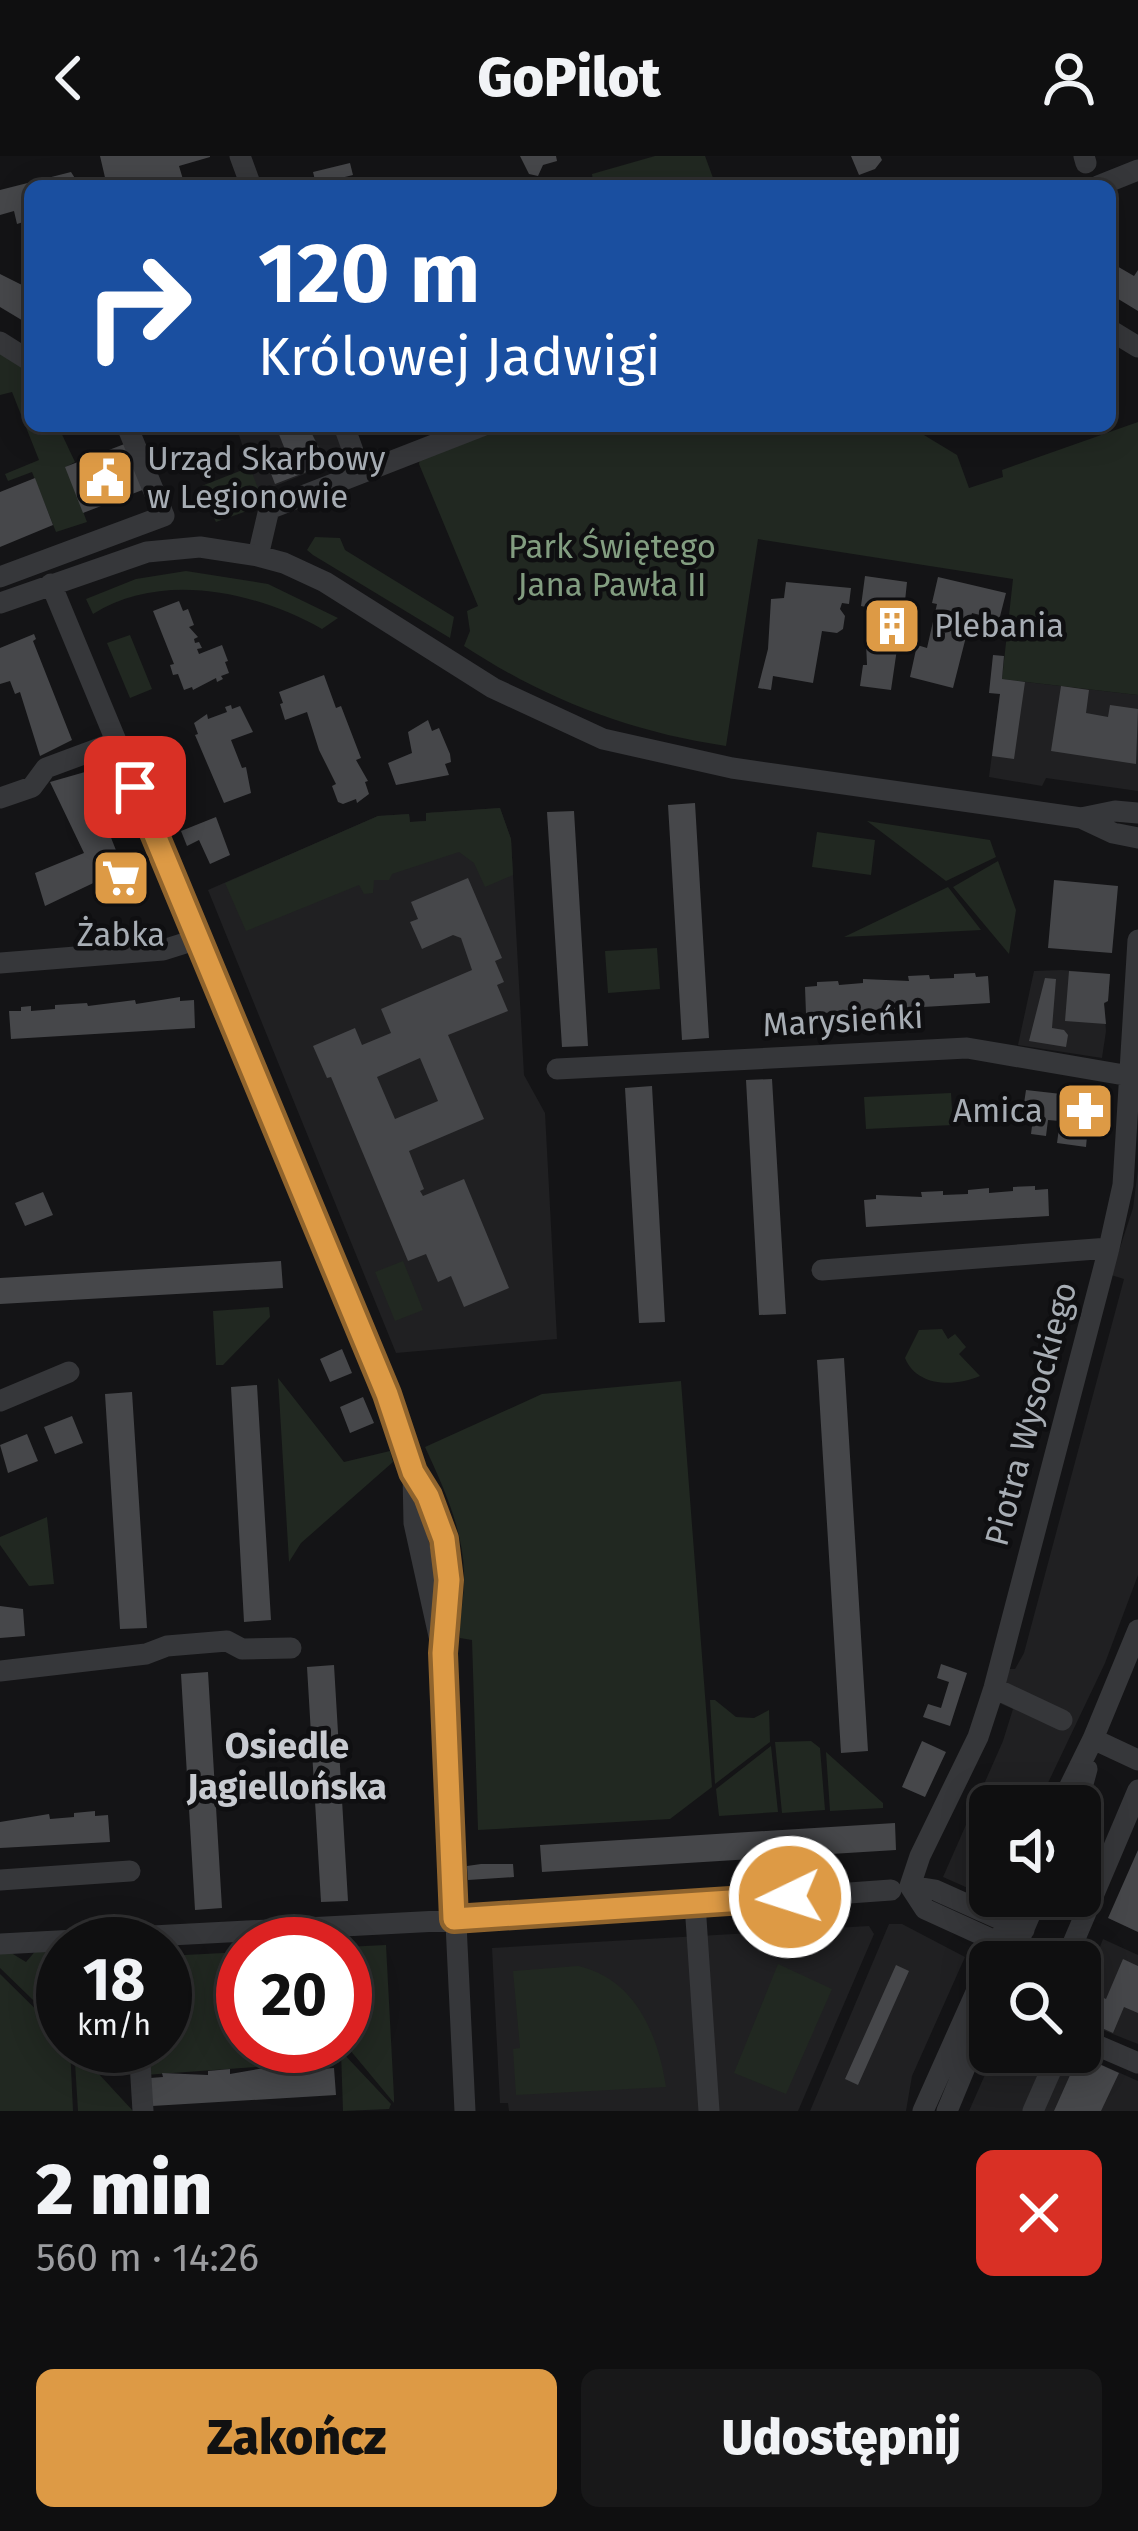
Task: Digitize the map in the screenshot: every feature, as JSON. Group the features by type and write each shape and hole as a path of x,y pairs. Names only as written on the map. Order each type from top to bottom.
{"street":[{"path":"0,577 164,516 129,432"},
{"path":"346,432 362,473"},
{"path":"258,556 269,509 467,432"},
{"path":"0,603 119,559 162,550 200,547 258,556 325,583 493,688 603,739 732,768 1081,818 1138,838"},
{"path":"51,584 387,1394 413,1472 413,1523 443,1653 465,2111"},
{"path":"0,798 32,787 46,768 116,742"},
{"path":"1081,818 1138,813"},
{"path":"0,963 163,950 198,939"},
{"name":"Piotra Wysockiego","path":"900,1888 977,1737 994,1688 995,1650 1108,1248 1132,1135 1130,1076 1138,940"},
{"name":"Marysieńki","path":"557,1069 967,1048 1130,1076"},
{"path":"822,1270 1108,1248"},
{"path":"0,1401 69,1372"},
{"path":"1070,1785 1138,1630"},
{"path":"0,1671 227,1641 242,1649 290,1648"},
{"path":"994,1688 1062,1720"},
{"path":"1093,1739 1138,1760"},
{"path":"1082,1785 1093,1739"},
{"path":"1074,1941 1138,1790"},
{"path":"0,1880 130,1871"},
{"path":"192,1934 900,1888 935,1890 1010,1941"},
{"path":"695,1904 709,2111"},
{"path":"0,1944 36,1943"},
{"path":"923,2111 969,2021"},
{"path":"1101,2047 1138,2063"},
{"path":"947,2111 969,2058"},
{"path":"141,2073 143,2111"},
{"path":"1033,2111 1050,2073"}],"shaded area":[{"path":"238,432 337,432 346,457 258,493"},
{"path":"1002,679 1138,695 1138,791 1046,778 1042,786 989,777"},
{"path":"500,808 511,839 524,1075 545,1113 557,1339 396,1353 208,890 378,816 409,814 410,822 426,821 426,813"},
{"path":"1034,971 1110,974 1102,1058 1018,1045"},
{"path":"1138,1169 1138,1575 1105,1663 1047,1785 984,1785 1013,1709 997,1702 1007,1669 1015,1669 1024,1653 1124,1279 1111,1275 1133,1208"},
{"path":"969,1818 969,1888 943,1877"},
{"path":"889,1924 902,1924 965,1957 912,2076 906,2111 810,2111"},
{"path":"869,1926 874,1934 798,2111 509,2111 508,2103 500,2103 492,1948"},
{"path":"1103,1939 1138,1955 1138,2044 1101,2029"},
{"path":"1101,2064 1138,2081 1138,2111 969,2111 986,2073 1101,2073"}],"green space":[{"path":"655,156 705,156 714,180 593,180 592,174"},
{"path":"0,350 24,364 24,422 12,392 0,395"},
{"name":"Park Świętego Jana Pawła II","path":"1138,422 1138,695 1002,679 1013,579 758,539 726,746 656,732 589,711 464,646 470,631 467,611 478,606 419,464 421,454 478,432 919,432 957,455 969,488 1003,477 1002,470"},
{"path":"28,432 61,432 75,462 66,467 87,522 56,532 32,472 8,481 5,474 39,460"},
{"path":"250,467 264,505 216,522 199,487"},
{"path":"315,537 340,538 345,550 454,617 450,638 313,555 307,550"},
{"path":"186,571 268,584 338,618 322,629 268,605 208,591 148,593 93,614 86,599 136,579"},
{"path":"130,635 152,689 130,698 107,643"},
{"path":"500,808 511,839 513,875 485,887 474,863 459,852 392,874 389,880 374,880 373,893 364,894 359,885 246,931 225,883 378,816 409,814 410,822 426,821 426,813"},
{"path":"867,821 990,840 996,857 946,881"},
{"path":"817,832 875,840 871,875 812,867"},
{"path":"998,861 1016,910 1009,954 953,887"},
{"path":"948,887 981,930 844,937"},
{"path":"657,948 660,989 608,993 605,951"},
{"path":"951,1093 953,1125 866,1129 864,1097"},
{"path":"403,1261 423,1310 395,1321 375,1272"},
{"path":"269,1307 270,1317 223,1365 216,1365 213,1311"},
{"path":"942,1329 948,1339 955,1334 966,1347 959,1354 980,1376 937,1382 911,1368 905,1358 919,1330"},
{"path":"278,1378 344,1462 390,1451 393,1462 301,1543 289,1562"},
{"path":"681,1381 712,1787 670,1819 478,1830 472,1640 460,1638 463,1557 451,1508 425,1447 542,1394"},
{"path":"47,1517 54,1584 29,1586 0,1545 0,1537"},
{"path":"710,1700 736,1717 754,1718 769,1710 770,1742 715,1784"},
{"path":"811,1741 820,1748 825,1810 782,1813 775,1742"},
{"path":"771,1746 778,1812 719,1816 716,1789"},
{"path":"826,1752 883,1803 883,1808 830,1811"},
{"path":"386,1945 394,2103 369,2073 372,1946"},
{"path":"36,1950 36,2003 0,1968 0,1951 26,1962"},
{"path":"216,1953 216,2070 192,2072 192,1955"},
{"path":"778,1964 832,1989 786,2094 734,2073"},
{"path":"578,1966 615,1983 641,2012 657,2048 666,2087 516,2095 513,2049 520,2048 513,1971"},
{"path":"0,1974 36,2009 36,2073 71,2073 73,2111 0,2111"},
{"path":"76,2073 98,2073 133,2111 78,2111"},
{"path":"342,2073 362,2073 391,2104 389,2109 343,2111"}],"building":[{"path":"100,156 210,156 179,166 183,180 106,180"},
{"path":"520,156 556,156 557,161 543,165 538,176 529,174"},
{"path":"851,156 880,156 882,160 875,169 859,175"},
{"path":"350,163 353,175 315,180 313,172"},
{"path":"71,172 76,180 39,180"},
{"path":"24,184 24,222 17,224 14,211 0,215 0,190"},
{"path":"1116,266 1134,276 1138,270 1138,311 1116,298"},
{"path":"0,274 24,286 24,321 0,307"},
{"path":"278,432 311,432 327,464 275,484 267,463 288,457"},
{"name":"Urząd Skarbowy w Legionowie","path":"127,443 145,489 83,513 65,467"},
{"path":"35,478 53,525 0,547 0,492"},
{"name":"Plebania","path":"865,576 907,582 891,690 860,686 863,665 867,665 866,642 877,644 882,610 861,606"},
{"path":"938,577 1006,593 996,632 977,627 980,615 972,613 953,688 910,677 917,645 927,648"},
{"path":"786,582 851,588 849,604 842,603 840,609 845,616 843,629 822,631 813,683 773,676 771,690 758,688 768,649 771,599 784,598"},
{"path":"179,601 183,611 188,609 194,625 189,627 202,648 197,649 199,654 222,645 228,661 229,673 223,679 193,690 184,690 178,674 173,675 170,665 174,664 153,611"},
{"path":"34,634 72,740 40,756 20,692 15,694 10,681 0,684 0,648"},
{"path":"993,655 1004,656 1002,679 1025,682 1014,759 992,756 1000,694 989,693"},
{"path":"324,675 336,708 341,706 361,758 356,760 368,781 369,794 357,803 356,799 338,802 332,786 336,784 307,712 285,720 280,704 279,692"},
{"path":"1061,686 1089,690 1086,713 1108,717 1110,705 1138,709 1136,764 1051,751"},
{"path":"240,706 253,732 231,740 242,768 246,767 251,793 224,803 194,723 207,714 208,719 227,712 225,707 232,709"},
{"path":"428,720 432,731 439,728 450,754 451,762 445,764 449,775 396,785 388,763 412,753 408,732"},
{"path":"85,772 127,878 122,880 127,894 115,899 106,877 45,906 35,873 84,853 50,782"},
{"path":"695,803 709,1038 682,1040 668,805"},
{"path":"574,811 588,1046 562,1047 547,812"},
{"path":"216,817 230,855 210,864 199,840 187,846 181,831"},
{"path":"468,878 502,958 495,961 504,982 497,985 508,1011 448,1035 484,1119 409,1151 423,1196 464,1179 509,1288 464,1307 451,1276 438,1282 426,1254 408,1261 331,1077 327,1078 313,1046 355,1028 362,1045 391,1033 381,1009 472,970 461,938 453,935 422,949 410,922 418,919 411,902","holes":["420,1058 438,1101 395,1119 377,1077"]},
{"path":"1054,880 1118,886 1112,953 1048,948"},
{"path":"1069,971 1110,974 1104,1003 1106,1024 1065,1021"},
{"path":"975,973 976,977 988,976 990,1003 806,1014 805,987 817,986 817,982 838,981 839,985 863,983 863,979 909,981 908,976 954,978 954,974"},
{"path":"1045,978 1056,979 1052,1028 1068,1035 1066,1047 1029,1041"},
{"path":"180,997 180,1001 194,1000 195,1028 11,1039 9,1011 21,1011 21,1007 31,1006 31,1011 55,1009 55,1005 135,1000 136,1004"},
{"path":"772,1079 786,1314 759,1315 746,1080"},
{"path":"652,1086 665,1322 639,1323 625,1088"},
{"path":"1026,1090 1088,1097 1089,1121 1082,1131 1087,1136 1086,1147 1057,1143 1060,1121 1048,1120 1046,1136 1031,1134 1033,1118 1022,1117"},
{"path":"1035,1186 1035,1190 1048,1189 1049,1216 866,1227 864,1200 876,1199 876,1195 922,1197 921,1192 968,1194 968,1190 989,1188 989,1193"},
{"path":"43,1192 53,1215 25,1226 15,1203"},
{"path":"281,1261 283,1288 0,1304 0,1278"},
{"path":"342,1349 352,1373 330,1382 320,1359"},
{"path":"844,1358 868,1751 841,1753 817,1360"},
{"path":"257,1385 271,1620 244,1622 231,1387"},
{"path":"132,1392 147,1628 120,1629 105,1394"},
{"path":"363,1397 374,1423 350,1433 340,1407"},
{"path":"72,1416 83,1443 55,1454 44,1427"},
{"path":"27,1434 38,1461 8,1473 0,1445"},
{"path":"0,1606 23,1609 25,1636 0,1638"},
{"path":"941,1664 967,1673 950,1726 923,1717 928,1704 941,1708 949,1682 937,1678"},
{"path":"334,1665 348,1901 321,1902 307,1667"},
{"path":"208,1672 222,1908 195,1910 181,1674"},
{"path":"922,1741 946,1752 925,1797 902,1787"},
{"path":"95,1811 95,1816 108,1815 110,1842 0,1848 0,1822"},
{"path":"895,1823 896,1850 542,1872 540,1845"},
{"path":"1138,1850 1138,1932 1108,1918"},
{"path":"513,1864 514,1877 468,1880 467,1866"},
{"path":"1123,1959 1138,1966 1138,2013 1124,2007 1113,2033 1101,2028 1101,1997 1106,1999"},
{"path":"896,1965 909,1971 858,2085 845,2079"},
{"path":"1101,2065 1119,2073 1101,2111 1054,2111 1071,2073 1101,2073"},
{"path":"162,2073 334,2073 336,2095 152,2106 150,2078 163,2077"}],"place":[{"name":"Urząd Skarbowy w Legionowie","path":"105,478"},
{"name":"Plebania","path":"892,626"},
{"name":"Żabka","path":"121,878"},
{"name":"Amica","path":"1085,1111"}],"district":[{"name":"Osiedle Jagiellońska","path":"287,1766"}],"route":[{"path":"135,787 444,1539 449,1580 443,1653 454,1919 790,1897"}]}
